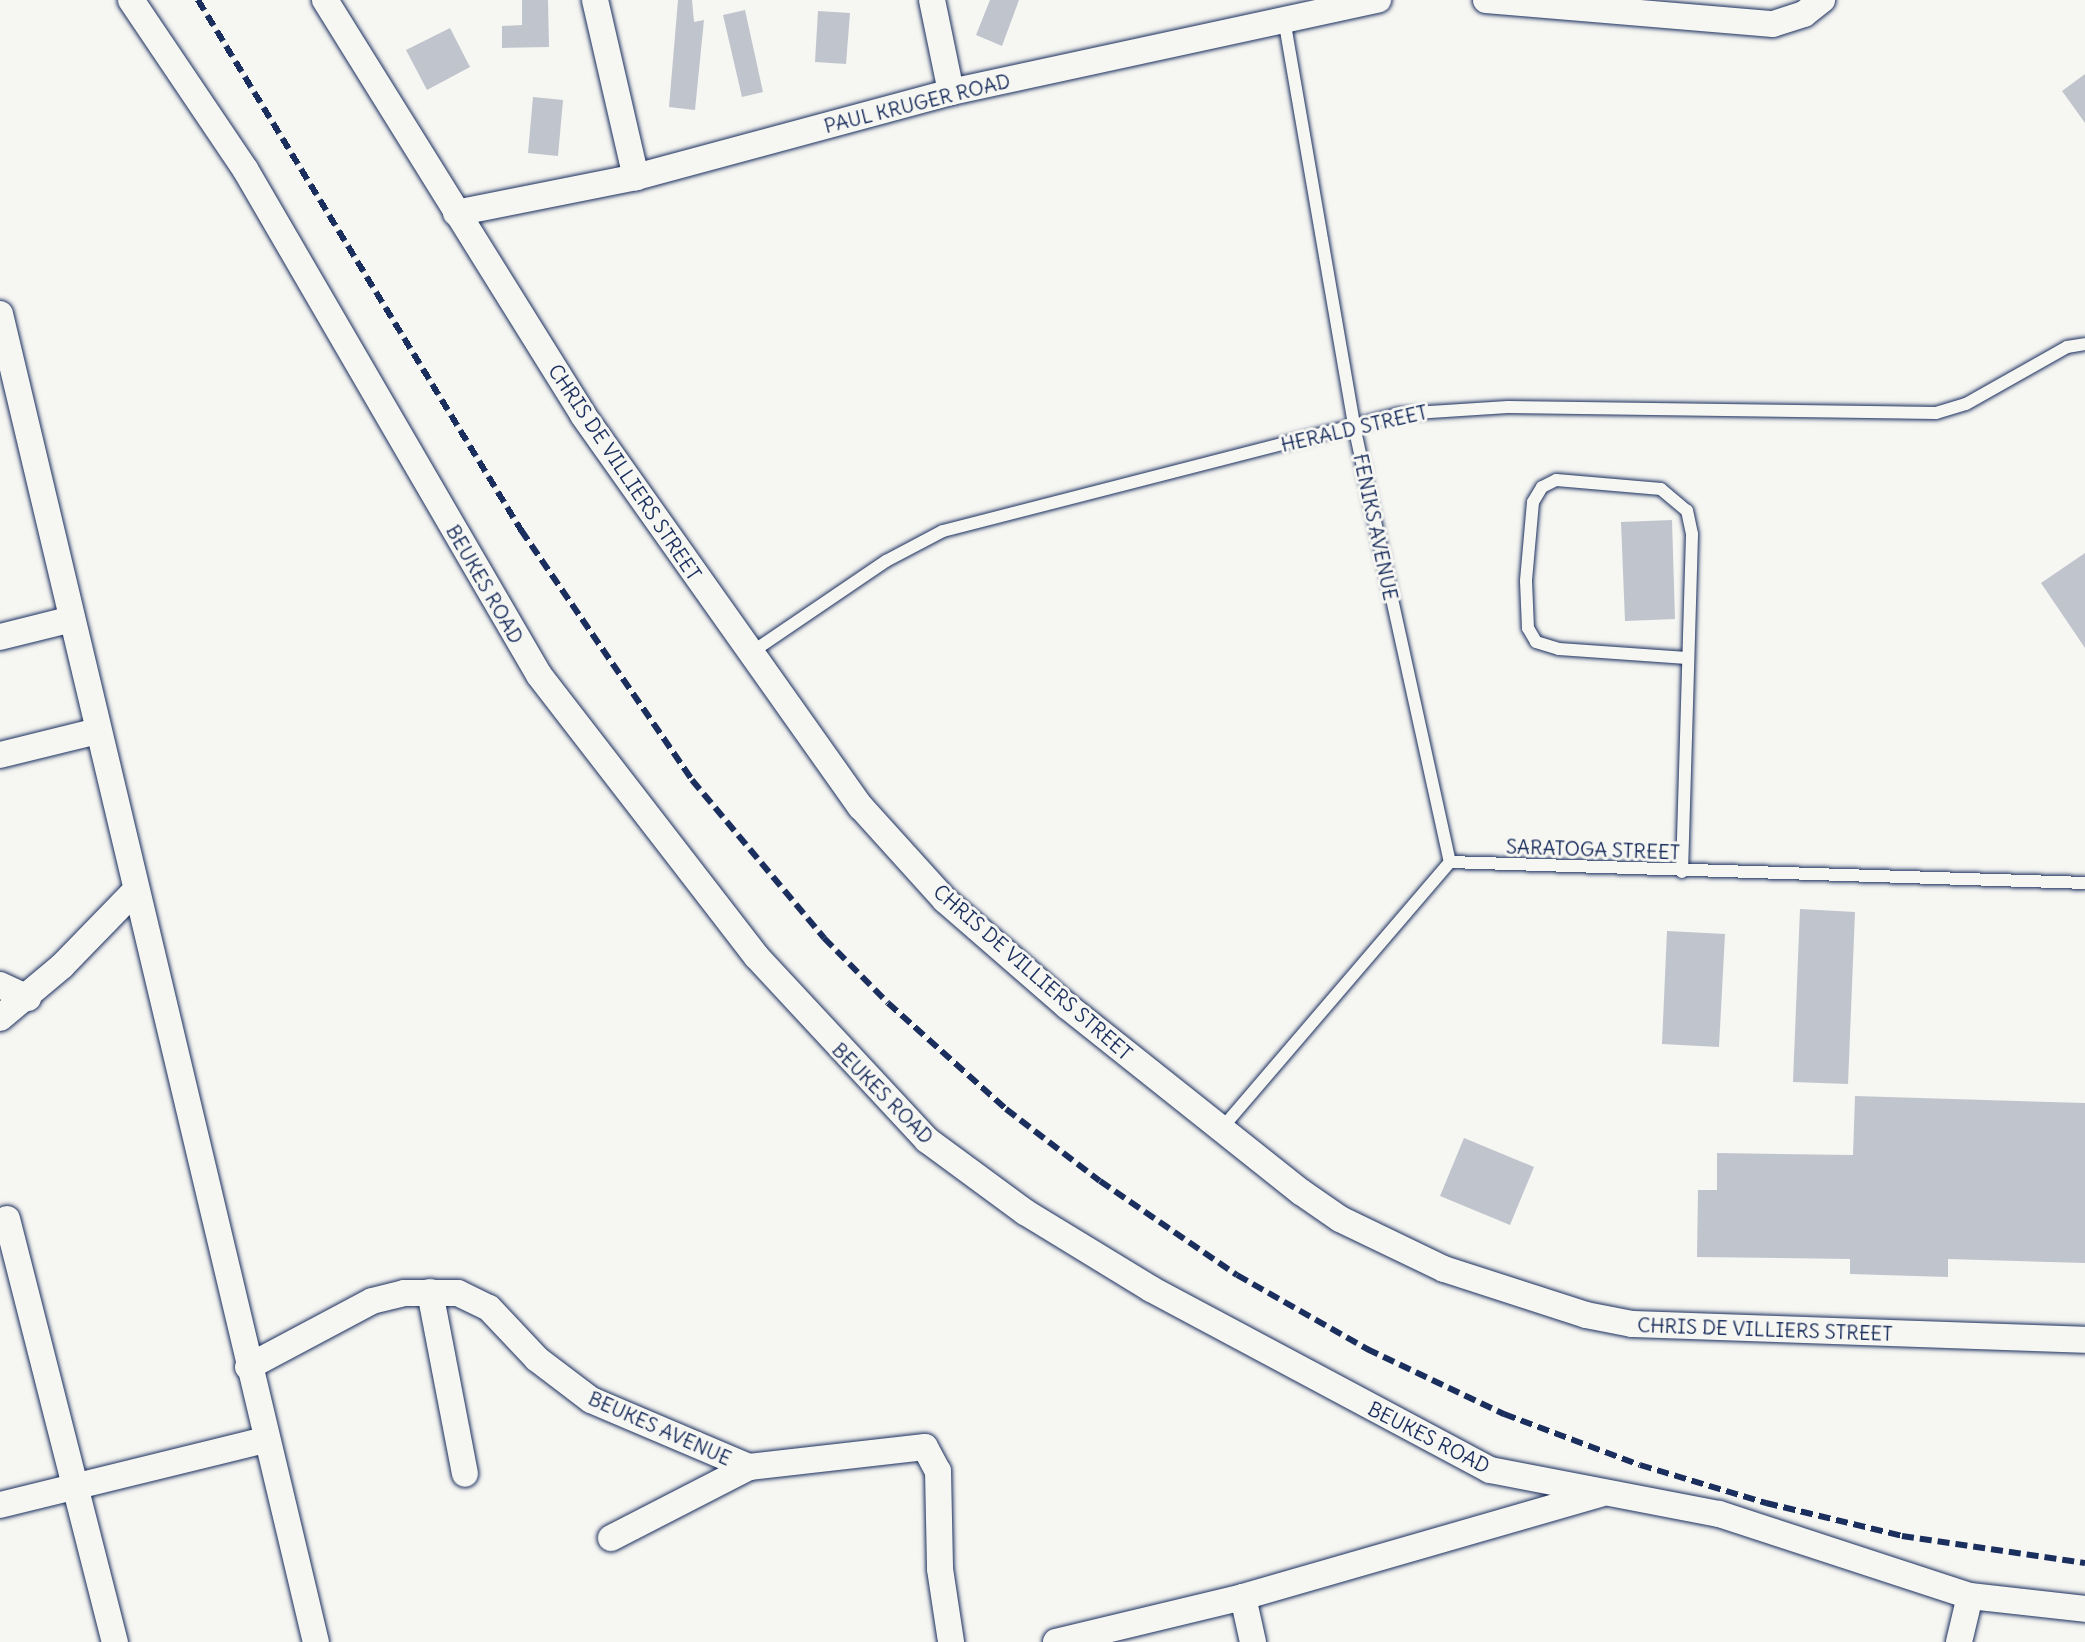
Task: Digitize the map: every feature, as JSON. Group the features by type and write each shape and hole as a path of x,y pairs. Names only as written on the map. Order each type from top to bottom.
{"street":[{"name":"BEUKES ROAD","path":"131,0 252,181 539,675 757,957 880,1093 974,1175 1151,1289 1490,1470 1719,1514 1970,1596 2085,1609"},
{"name":"CHRIS DE VILLIERS STREET","path":"325,0 583,415 749,654 861,807 945,900 1067,1006 1340,1219 1395,1248 1586,1315 1688,1329 2085,1340"},
{"path":"595,0 636,177"},
{"path":"932,0 951,92"},
{"name":"PAUL KRUGER ROAD","path":"456,213 636,177 951,92 1283,9 1378,0"},
{"path":"1486,0 1773,24 1804,14 1822,0"},
{"path":"0,314 265,1440 316,1642"},
{"path":"0,637 72,619"},
{"path":"0,755 98,731"},
{"path":"0,1018 28,998 136,890"},
{"path":"0,985 28,998"},
{"path":"7,1219 115,1642"},
{"path":"430,1292 465,1474"},
{"name":"BEUKES AVENUE","path":"248,1367 372,1301 430,1292 474,1297 537,1359 591,1400 749,1467 897,1447 930,1450 938,1471 940,1569 951,1642"},
{"path":"0,1505 265,1440"},
{"path":"611,1538 749,1467"},
{"path":"1056,1642 1243,1597 1607,1492"},
{"path":"1959,1642 1970,1596"},
{"path":"1243,1597 1253,1642"}],"lane":[{"name":"FENIKS AVENUE","path":"1283,9 1354,426 1450,862"},
{"name":"HERALD STREET","path":"749,654 886,561 943,531 1412,412 1477,407 1936,413 1966,404 2067,347 2085,344"},
{"path":"1682,872 1692,534 1680,502 1661,489 1556,480 1542,487 1533,502 1526,581 1528,628 1536,642 1559,649 1687,658"},
{"name":"SARATOGA STREET","path":"1450,862 2085,883"},
{"path":"1222,1128 1450,862"}],"building":[{"path":"522,0 548,0 549,47 502,48 502,26 522,25"},
{"path":"678,0 692,0 694,22 704,20 695,110 669,107"},
{"path":"990,0 1019,0 1002,46 976,35"},
{"path":"745,10 763,92 742,97 723,15"},
{"path":"818,11 850,13 846,64 815,62"},
{"path":"450,28 470,67 427,90 406,50"},
{"path":"2085,74 2085,123 2062,91"},
{"path":"533,97 563,100 558,156 528,153"},
{"path":"1672,520 1675,619 1625,621 1621,522"},
{"path":"2085,553 2085,648 2041,583"},
{"path":"1800,909 1855,912 1848,1084 1793,1082"},
{"path":"1667,931 1725,934 1719,1047 1662,1044"},
{"path":"1855,1096 2085,1103 2085,1263 1948,1259 1948,1277 1850,1274 1850,1259 1697,1257 1698,1190 1717,1190 1717,1153 1853,1155"},
{"path":"1464,1138 1534,1167 1510,1225 1440,1196"}],"railway":[{"path":"198,0 521,530 692,780 824,938 888,1003 1006,1109 1100,1181 1237,1275 1367,1349 1504,1414 1640,1465 1766,1503 1902,1536 2085,1563"}]}
